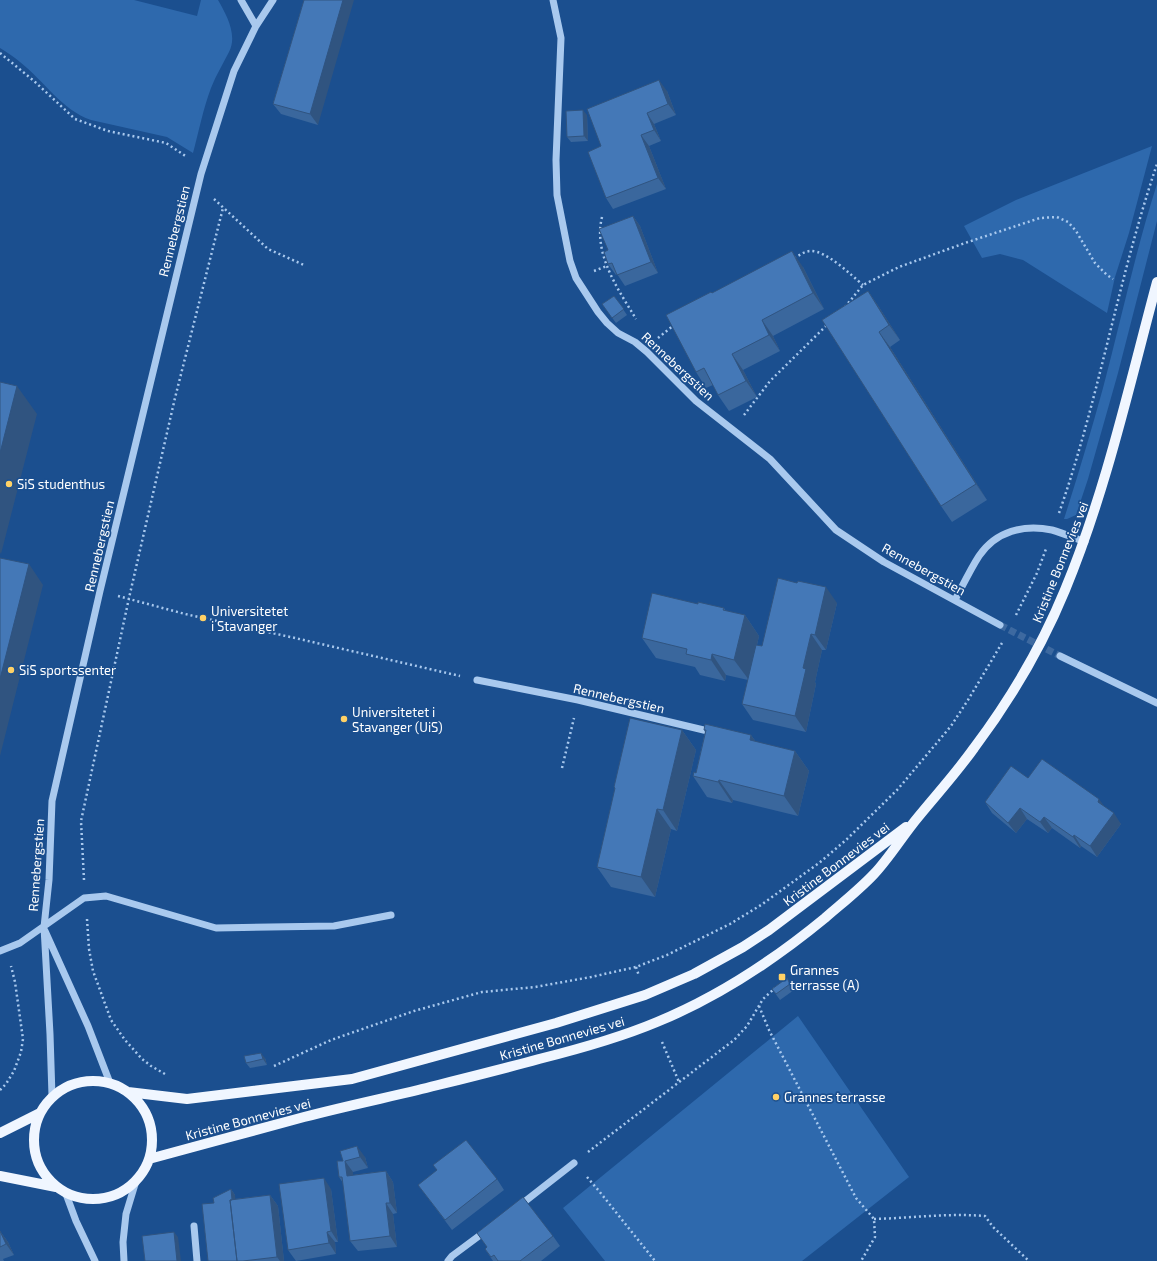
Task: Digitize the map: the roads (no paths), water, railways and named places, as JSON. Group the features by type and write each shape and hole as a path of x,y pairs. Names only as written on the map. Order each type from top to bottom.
{"main road":[{"name":"Kristine Bonnevies vei","path":"149,1159 307,1116 477,1076 624,1035 680,1012 731,985 806,934 844,902 875,874 917,818 974,749 1021,679 1044,637 1064,594 1085,542 1105,480 1157,282"},
{"name":"Kristine Bonnevies vei","path":"128,1092 187,1099 352,1079 556,1023 645,995 694,974 743,947 769,930 917,818"},
{"path":"89,1081 110,1083 128,1092 141,1105 150,1122 152,1141 149,1159 136,1181 126,1189 109,1197 91,1199 66,1194 56,1187 42,1172 35,1153 34,1132 40,1113 52,1096 69,1085 89,1081"},
{"path":"0,1134 40,1113"},
{"path":"0,1176 56,1187"}],"street":[{"path":"241,0 256,26"},
{"name":"Rennebergstien","path":"52,1096 44,927 49,880 52,801 100,591 201,174 234,71 256,26 273,0"},
{"name":"Rennebergstien","path":"553,0 561,38 556,160 556,183 560,214 570,261 576,278 607,323 618,333 635,342 647,352 696,401 770,459 836,530 884,562 1000,624"},
{"path":"955,600 978,557 996,538 1008,532 1022,528 1053,530 1085,542"},
{"path":"1060,656 1157,704"},
{"name":"Rennebergstien","path":"477,680 578,700 717,733"},
{"name":"Rennebergstien","path":"44,927 84,898 106,896 216,928 334,926 391,915"},
{"path":"0,951 20,943 44,927"},
{"name":"Rennebergstien","path":"44,927 88,1026 110,1083"},
{"path":"512,1211 574,1163"},
{"path":"124,1261 123,1242 126,1214 136,1181"},
{"path":"66,1194 76,1221 95,1261"},
{"path":"448,1261 452,1256 494,1225"},
{"path":"194,1226 197,1261"}],"tunnel":[{"path":"1000,625 1060,656"}],"place":[{"name":"SiS studenthus","path":"9,484"},
{"name":"Universitetet i Stavanger","path":"203,618"},
{"name":"SiS sportssenter","path":"11,670"},
{"name":"Universitetet i Stavanger (UiS)","path":"344,719"},
{"name":"Grannes terrasse (A)","path":"782,977"},
{"name":"Grannes terrasse","path":"776,1097"}]}
